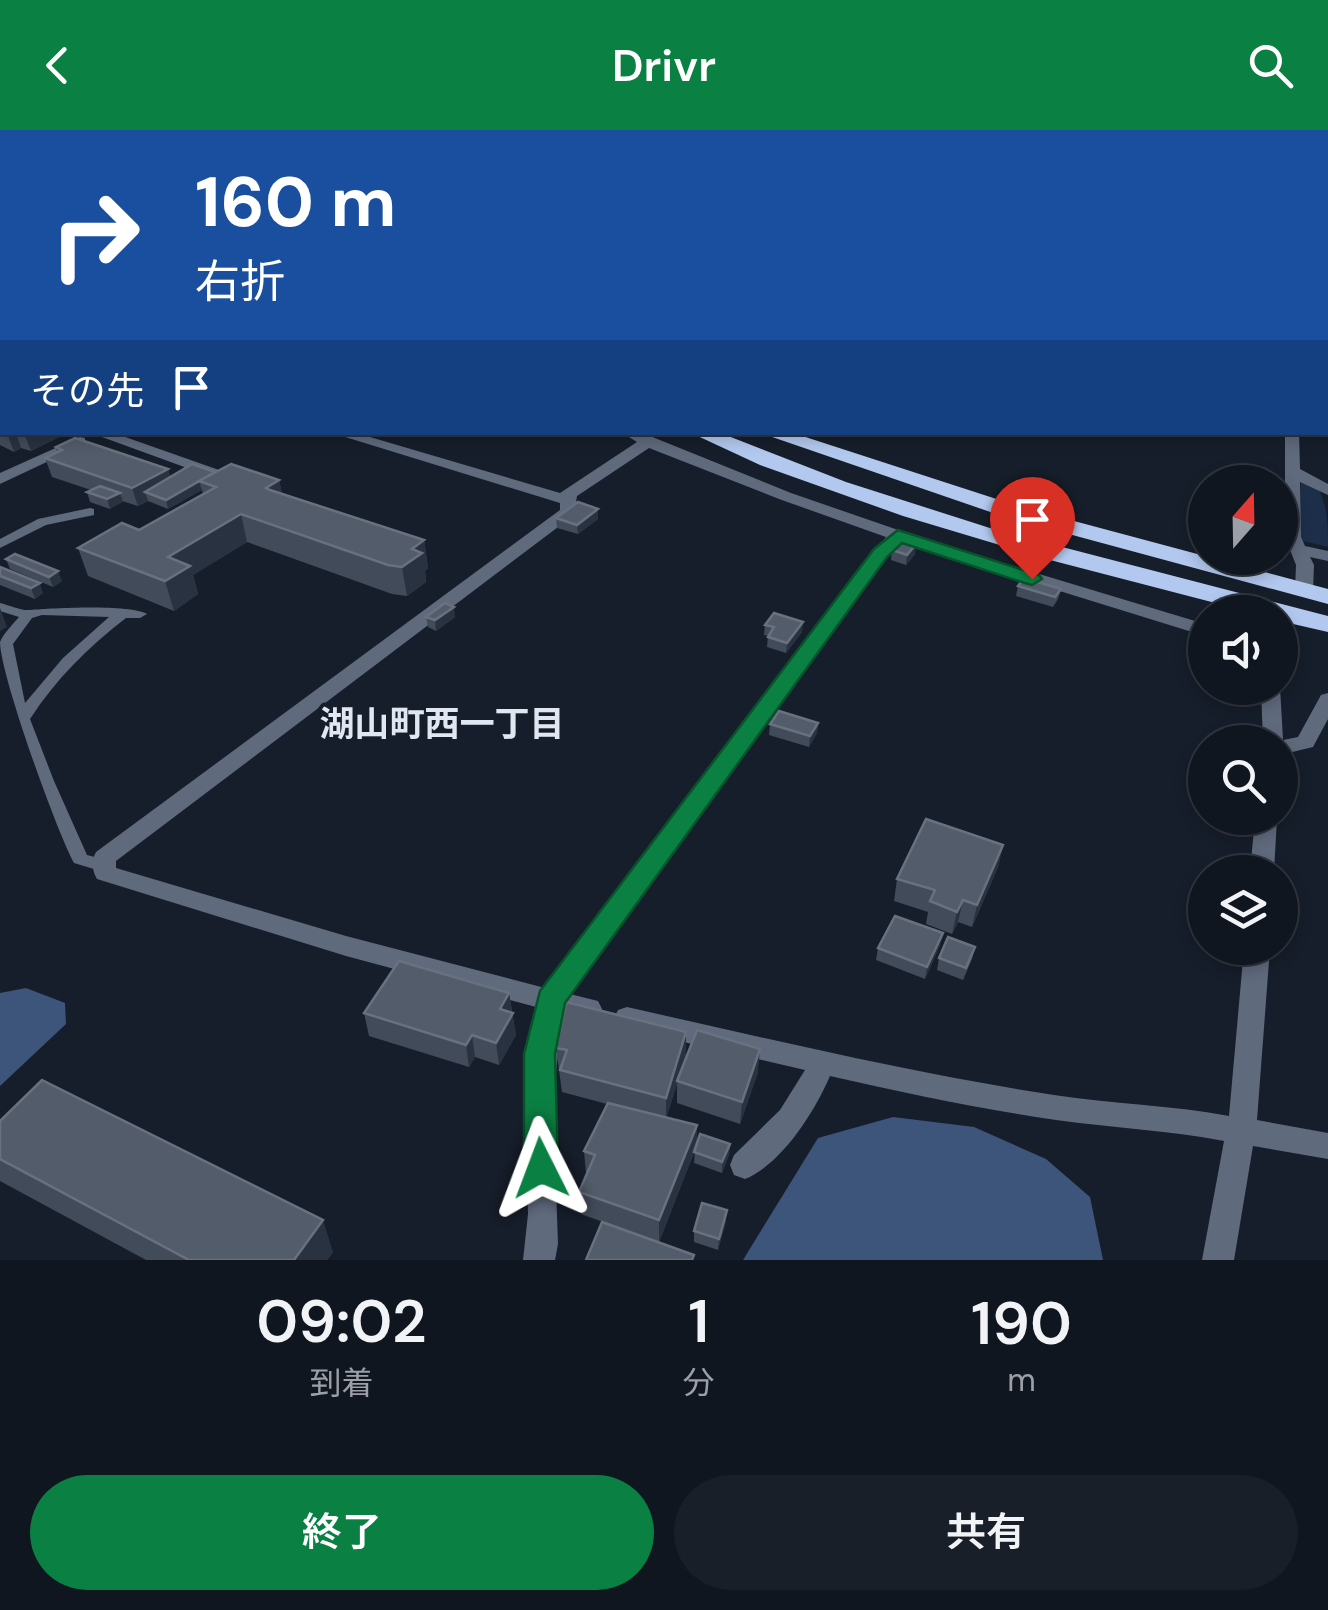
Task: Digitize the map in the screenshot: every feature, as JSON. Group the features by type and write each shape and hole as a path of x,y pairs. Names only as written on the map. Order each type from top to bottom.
{"highway":[{"path":"707,435 944,519 1090,564 1211,595"},
{"path":"777,435 1010,512 1328,597"},
{"path":"1298,617 1328,624"}],"street":[{"path":"0,478 94,435"},
{"path":"104,435 224,477"},
{"path":"346,435 562,499 648,442"},
{"path":"634,435 747,484 898,536 1188,625"},
{"path":"1292,435 1294,465"},
{"path":"1298,474 1328,490"},
{"path":"569,494 568,512 104,858 104,873 382,958 821,1063 1058,1108 1241,1130 1328,1146"},
{"path":"539,1260 546,1228 539,1138 539,1054 551,1000 880,553 898,536"},
{"path":"1299,550 1304,565 1304,592"},
{"path":"1299,550 1328,556"},
{"path":"1298,744 1306,742 1328,699"},
{"path":"1218,1260 1241,1130 1256,965"},
{"path":"745,1165 790,1126 810,1096 821,1063"}],"lane":[{"path":"0,544 42,522 90,512"},
{"path":"0,607 26,614 140,614"},
{"path":"23,718 56,670 86,640 123,613"},
{"path":"26,614 6,644 33,752 80,858 104,866"}],"shaded area":[{"path":"1301,481 1317,486 1321,493 1328,547 1303,541 1299,536"},
{"path":"26,988 65,1003 66,1024 0,1086 0,993"},
{"path":"893,1117 974,1127 1046,1159 1090,1197 1103,1260 743,1260 818,1138"}],"building":[{"path":"75,438 168,469 132,488 45,458 62,450 56,447"},
{"path":"192,464 215,472 166,500 145,492"},
{"path":"231,464 279,480 266,488 270,490 424,540 412,549 422,553 402,567 388,565 241,514 168,557 190,566 165,581 78,548 122,523 139,530 216,487 199,481"},
{"path":"100,486 120,493 107,499 87,492"},
{"path":"578,502 598,509 577,525 556,518"},
{"path":"901,540 916,544 907,555 892,550"},
{"path":"15,554 58,571 49,577 6,559"},
{"path":"0,567 40,583 31,588 0,576"},
{"path":"1024,578 1061,589 1055,597 1018,586"},
{"path":"445,603 454,607 435,620 426,617"},
{"path":"774,613 803,622 787,643 768,637 774,627 765,625"},
{"path":"779,711 818,723 810,736 770,724"},
{"path":"926,819 1003,845 977,905 963,900 957,912 930,901 935,890 897,879"},
{"path":"895,916 943,933 927,967 878,948"},
{"path":"948,937 975,947 966,968 939,958"},
{"path":"399,961 509,993 500,1009 513,1013 496,1043 472,1035 466,1045 364,1013"},
{"path":"566,1002 686,1032 666,1098 560,1070 567,1050 556,1048"},
{"path":"697,1030 760,1049 742,1102 677,1081"},
{"path":"42,1080 323,1220 294,1260 189,1260 0,1159 0,1121"},
{"path":"608,1103 697,1125 659,1220 579,1192 595,1155 584,1151"},
{"path":"700,1134 730,1144 722,1162 694,1152"},
{"path":"702,1203 727,1210 719,1239 694,1231"},
{"path":"602,1222 694,1255 692,1260 586,1260"}],"district":[{"name":"湖山町西一丁目","path":"442,724"}],"route":[{"path":"541,1168 539,1054 551,1000 880,553 898,536 1032,579"}]}
